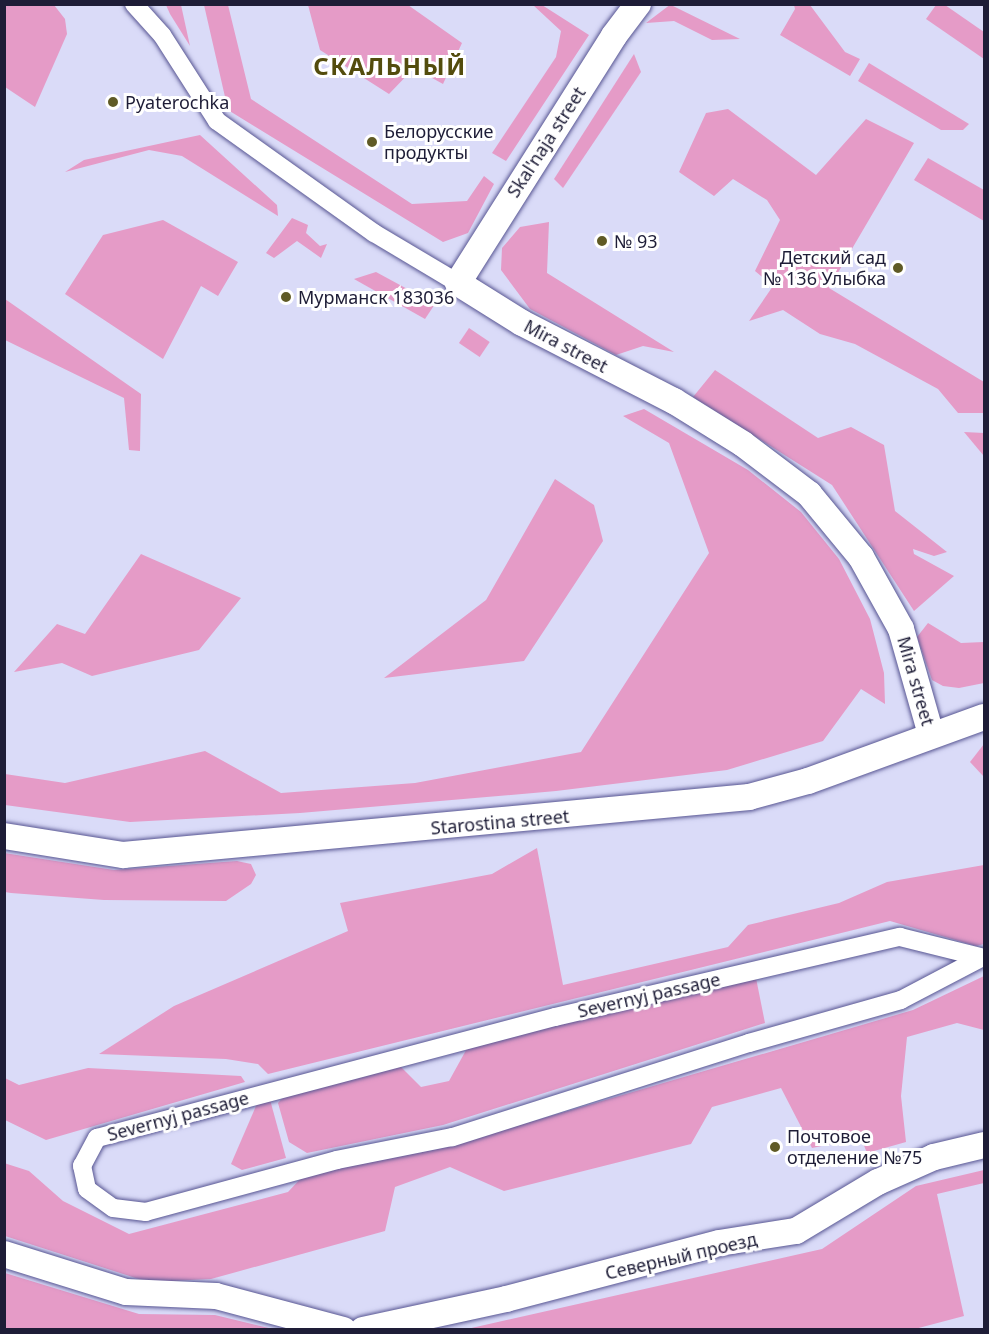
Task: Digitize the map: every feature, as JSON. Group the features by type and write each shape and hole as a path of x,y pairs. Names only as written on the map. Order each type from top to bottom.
{"street":[{"name":"Mira street","path":"134,4 162,35 217,121 374,233 522,323 674,401 743,444 809,494 861,557 901,629 931,734"},
{"name":"Skal'naja street","path":"458,283 614,36 638,4"},
{"name":"Starostina street","path":"4,836 123,855 749,797 808,781 931,734 984,717"},
{"name":"Severnyj passage","path":"900,937 982,958 901,1000 749,1043 452,1137 337,1160 146,1212 113,1208 87,1189 82,1166 97,1138 555,1017 900,937"},
{"name":"Северный проезд","path":"363,1329 546,1289 719,1244 796,1231 878,1182 934,1157 984,1145"},
{"path":"4,1254 126,1292 216,1296 344,1329"}],"shaded area":[{"path":"671,4 740,39 712,40 674,21 646,23"},
{"path":"4,5 54,5 65,19 67,34 35,107 5,87"},
{"path":"166,5 181,5 190,46 170,14"},
{"path":"204,5 228,5 251,99 412,204 467,201 484,176 494,184 468,233 443,242 228,110"},
{"path":"308,5 408,5 462,43 443,84 414,68 389,94 320,50"},
{"path":"533,5 542,5 589,35 506,161 492,153 556,57 561,31"},
{"path":"794,5 810,5 845,52 860,59 850,76 780,35 795,9"},
{"path":"936,5 945,5 984,32 984,59 926,19"},
{"path":"634,54 641,72 563,188 554,179"},
{"path":"869,63 969,124 963,130 941,130 858,81"},
{"path":"728,109 816,175 866,119 914,143 829,288 984,382 984,413 958,413 938,389 855,344 820,334 783,310 749,321 773,286 755,271 780,220 767,200 733,179 714,196 679,172 706,113"},
{"path":"200,135 277,205 278,216 182,156 149,150 65,172 84,160"},
{"path":"928,158 984,190 984,221 914,180"},
{"path":"292,218 308,225 306,233 320,246 327,244 321,258 297,241 274,258 266,253"},
{"path":"163,220 238,262 218,296 201,286 163,359 65,294 103,235"},
{"path":"549,222 547,273 674,352 643,346 616,355 530,309 501,270 502,248 520,227"},
{"path":"376,272 435,304 425,319 354,279"},
{"path":"5,299 141,394 140,451 129,450 124,398 5,340"},
{"path":"469,328 490,342 480,357 459,343"},
{"path":"715,370 818,438 851,427 884,445 895,511 947,552 934,556 913,549 914,554 954,576 914,611 832,485 693,397"},
{"path":"644,409 748,470 801,512 839,559 870,619 884,673 885,704 861,689 823,741 727,770 556,791 300,813 130,822 5,805 5,774 65,783 205,751 281,793 415,783 581,752 709,553 669,443 623,416"},
{"path":"964,432 984,433 984,456"},
{"path":"555,479 594,505 603,541 524,661 384,678 486,600"},
{"path":"141,554 241,598 199,650 92,676 62,663 14,672 57,624 85,634"},
{"path":"928,623 961,643 984,642 984,683 959,688 943,686 932,680 917,637"},
{"path":"984,744 984,777 970,762"},
{"path":"537,848 563,985 728,947 748,925 839,903 887,882 984,865 984,944 976,946 890,921 268,1074 258,1064 226,1059 99,1054 174,1006 348,931 340,903 492,874"},
{"path":"4,853 114,870 237,861 251,864 256,875 251,884 226,901 104,900 11,893 5,892"},
{"path":"755,973 765,1023 443,1125 307,1153 289,1142 278,1103 287,1093 395,1061 421,1087 449,1081 470,1043"},
{"path":"984,976 984,1030 957,1023 907,1037 901,1096 906,1142 867,1153 861,1138 812,1148 781,1088 712,1107 691,1144 504,1191 450,1167 395,1187 385,1231 211,1279 148,1282 5,1236 4,1163 29,1171 63,1201 129,1234 288,1192 304,1175 438,1149 913,1010"},
{"path":"88,1068 241,1076 245,1082 46,1140 5,1120 5,1078 19,1085"},
{"path":"269,1096 286,1158 242,1170 231,1164 259,1099"},
{"path":"984,1170 984,1183 937,1194 964,1316 911,1330 467,1329 822,1249 916,1186"},
{"path":"5,1273 139,1314 215,1315 273,1329 5,1329"}],"place":[{"name":"Pyaterochka","path":"113,102"},
{"name":"Белорусские продукты","path":"372,142"},
{"name":"№ 93","path":"602,241"},
{"name":"Детский сад № 136 Улыбка","path":"898,268"},
{"name":"Мурманск 183036","path":"286,297"},
{"name":"Почтовое отделение №75","path":"775,1147"}],"district":[{"name":"СКАЛЬНЫЙ","path":"390,66"}]}
